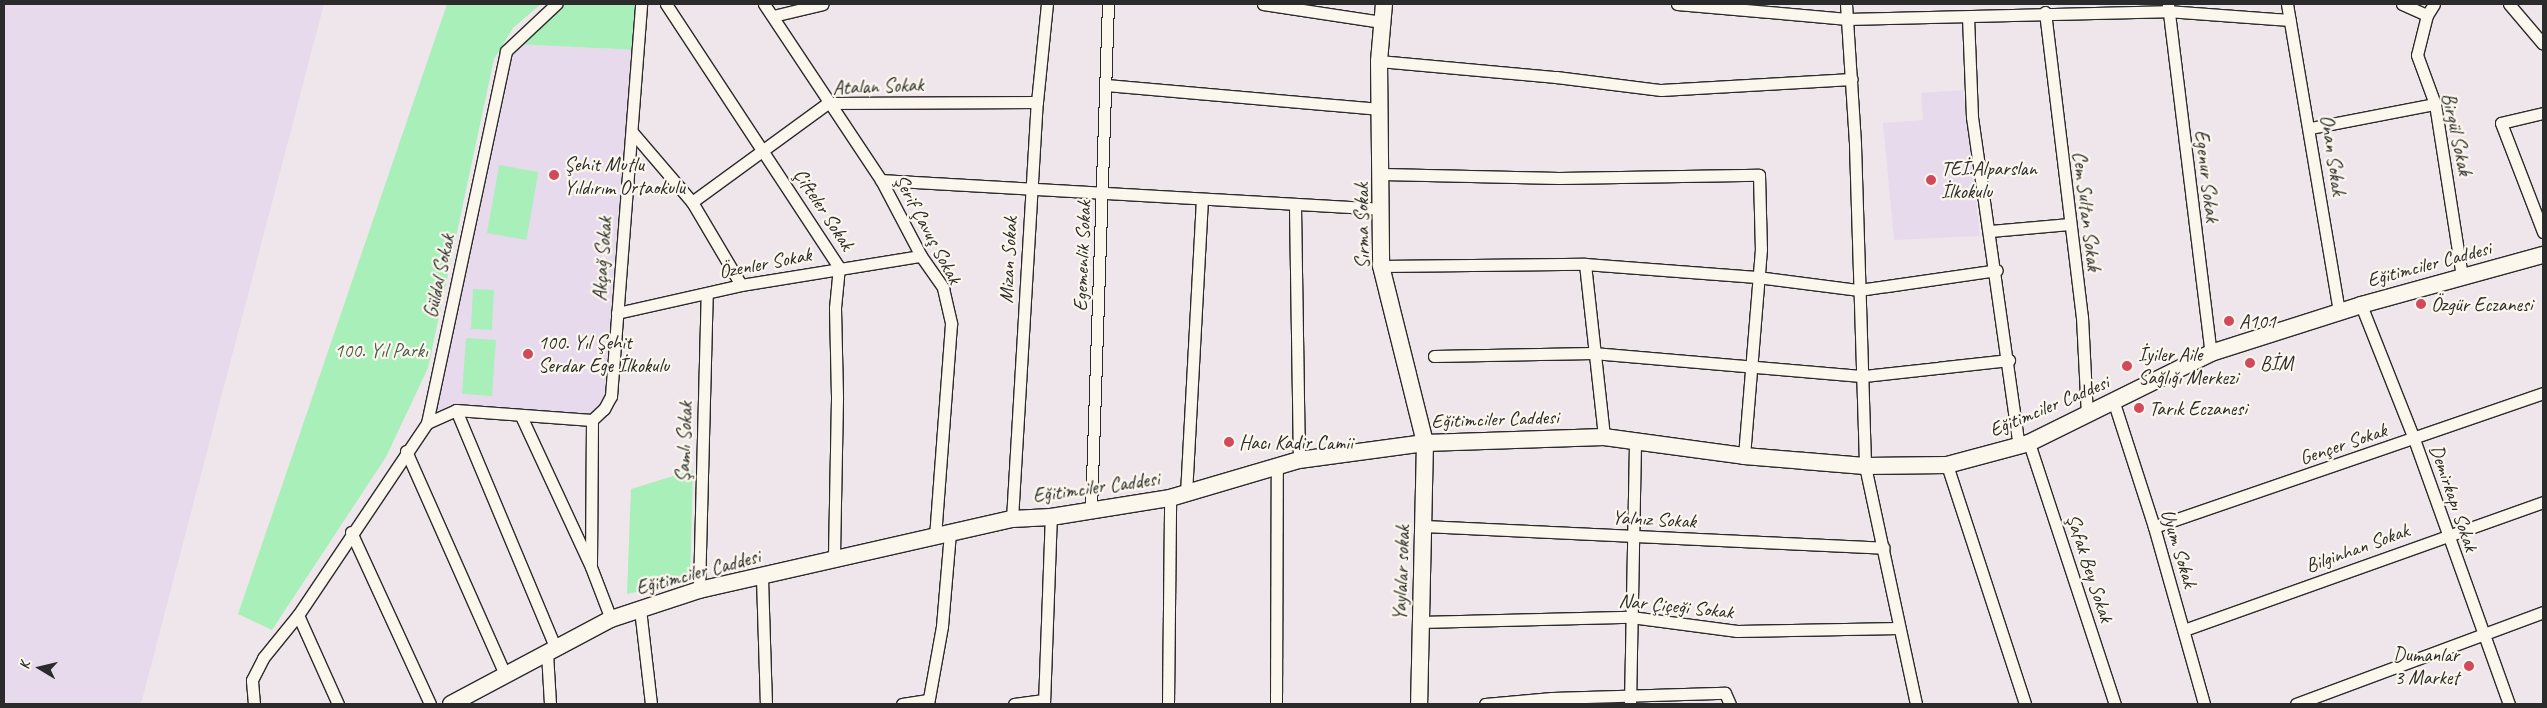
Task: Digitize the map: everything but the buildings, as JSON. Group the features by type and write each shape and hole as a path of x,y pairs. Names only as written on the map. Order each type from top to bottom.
{"street":[{"name":"Güldal Sokak","path":"254,704 252,680 263,658 298,615 351,532 406,451 427,424 506,51 556,4"},
{"name":"Akçağ Sokak","path":"592,420 604,409 611,396 633,133 641,4"},
{"name":"Çifteler Sokak","path":"666,4 765,151 839,267 835,308 837,399 834,558"},
{"name":"Şerif Çavuş Sokak","path":"764,4 828,103 881,180 922,256 943,288 951,324 943,534 942,626 928,702"},
{"path":"773,16 823,4"},
{"name":"Mizan Sokak","path":"1012,519 1036,102 1047,4"},
{"name":"Egemenlik Sokak","path":"1091,510 1108,4"},
{"path":"1263,4 1382,22"},
{"name":"Sırma Sokak","path":"1384,4 1379,61 1382,174 1380,209 1381,266 1425,443"},
{"path":"1677,4 1847,18 1968,17 2045,12 2168,8 2290,20"},
{"path":"1846,4 1852,79 1866,466 1916,704"},
{"name":"Onan Sokak","path":"2287,4 2310,128 2339,312"},
{"path":"2402,4 2427,15"},
{"name":"Birgül Sokak","path":"2434,4 2427,15 2417,55 2435,104 2462,277"},
{"path":"2509,4 2543,44"},
{"name":"Egenur Sokak","path":"2168,8 2211,354"},
{"name":"Cem Sultan Sokak","path":"2045,12 2082,317 2087,415"},
{"name":"Şafak Bey Sokak","path":"1968,17 1972,118 1997,270 2009,360 2024,444 2116,704"},
{"path":"1379,61 1556,77 1661,90 1852,79"},
{"path":"1106,85 1380,109"},
{"name":"Atalan Sokak","path":"692,202 765,151 828,103 1036,102"},
{"path":"2310,128 2435,104"},
{"path":"2543,113 2501,123 2543,232"},
{"path":"633,133 692,202 741,285"},
{"path":"1382,174 1559,178 1759,175 1761,249 1757,277 1744,456"},
{"path":"881,180 1031,188 1202,201 1380,209"},
{"path":"1186,494 1202,201"},
{"path":"1295,206 1299,460"},
{"path":"1990,231 2070,224"},
{"name":"Özenler Sokak","path":"617,313 741,285 839,267 922,256"},
{"name":"Eğitimciler Caddesi","path":"451,704 472,700 505,674 611,619 699,590 762,578 834,558 1012,519 1051,517 1170,498 1299,460 1425,443 1604,437 1744,456 1866,466 1947,466 2024,444 2114,403 2211,354 2361,305 2543,256"},
{"path":"1381,266 1585,264 1757,277 1859,290 1997,270"},
{"path":"1585,264 1593,353 1604,437"},
{"name":"Şamlı Sokak","path":"699,590 707,294"},
{"name":"Demirkapı Sokak","path":"2361,305 2414,439 2482,635 2509,704"},
{"path":"1434,356 1593,353 1751,368 1864,376 2009,360"},
{"name":"Gençer Sokak","path":"2154,527 2543,393"},
{"name":"Uyum Sokak","path":"2114,403 2154,527 2204,704"},
{"path":"427,424 456,410 592,420 591,567"},
{"path":"456,410 552,651 550,704"},
{"path":"521,416 591,567 611,619"},
{"path":"1629,699 1635,441"},
{"name":"Yaylalar sokak","path":"1419,704 1425,443"},
{"path":"406,451 505,674"},
{"path":"1276,704 1277,466"},
{"path":"1947,466 2025,704"},
{"path":"1155,704 1168,704 1170,498"},
{"name":"Bilginhan Sokak","path":"2184,630 2543,502"},
{"path":"1014,704 1044,702 1051,517"},
{"name":"Yalnız Sokak","path":"1424,526 1883,548"},
{"path":"351,532 430,704"},
{"path":"762,578 766,704"},
{"path":"640,609 651,704"},
{"path":"2296,704 2543,612"},
{"path":"298,615 338,704"},
{"name":"Nar Çiçeği Sokak","path":"1420,622 1631,617 1737,631 1899,628"},
{"path":"1485,704 1629,699 1725,692 1730,704"},
{"path":"902,704 928,702"}],"shaded area":[{"path":"4,4 324,4 141,704 4,704"},
{"path":"514,44 638,50 611,396 592,420 456,410 427,423 506,51"},
{"name":"TEİ.Alparslan İlkokulu","path":"1963,90 1980,236 1894,240 1883,123 1923,120 1921,93"}],"green space":[{"name":"100. Yıl Parkı","path":"447,4 541,4 513,28 494,59 428,368 386,457 272,630 238,614"},
{"path":"556,4 641,4 638,50 514,44"},
{"path":"499,165 538,172 526,240 487,233"},
{"path":"473,289 494,290 492,330 471,329"},
{"path":"466,338 496,340 492,396 462,394"},
{"path":"693,470 690,580 627,594 631,489"}],"place":[{"name":"Şehit Mutlu Yıldırım Ortaokulu","path":"554,175"},
{"name":"TEİ.Alparslan İlkokulu","path":"1931,180"},
{"name":"Özgür Eczanesi","path":"2421,304"},
{"name":"A101","path":"2229,321"},
{"name":"100. Yıl Şehit Serdar Ege İlkokulu","path":"528,354"},
{"name":"BİM","path":"2250,363"},
{"name":"İyiler Aile Sağlığı Merkezi","path":"2127,366"},
{"name":"Tarık Eczanesi","path":"2139,408"},
{"name":"Hacı Kadir Camii","path":"1229,442"},
{"name":"Dumanlar 3 Market","path":"2469,666"}]}
